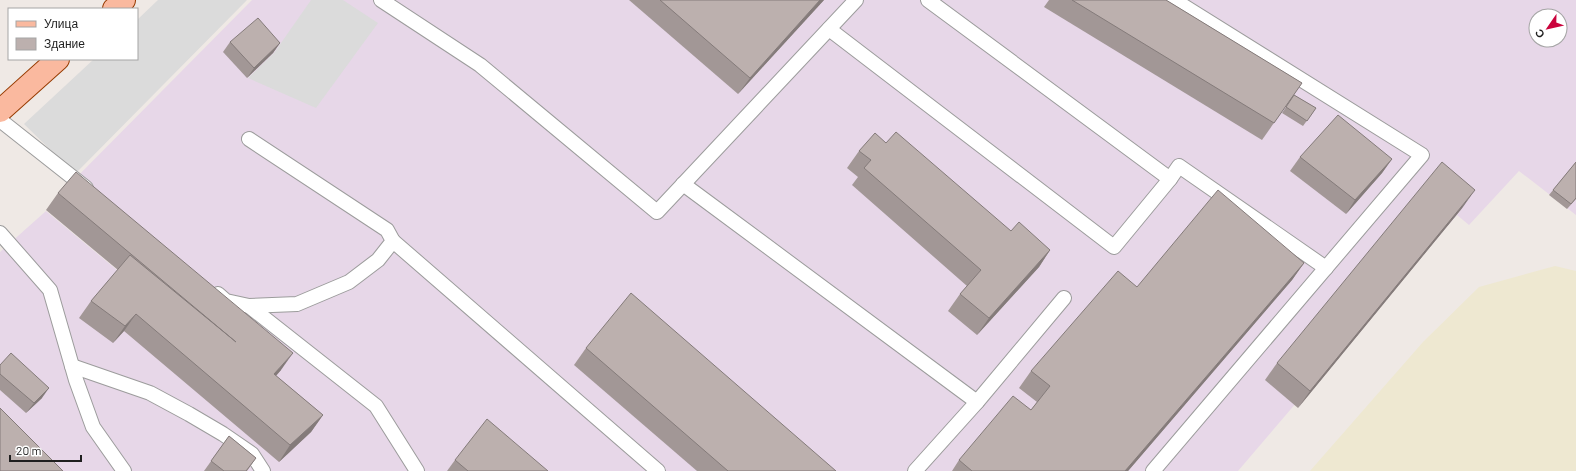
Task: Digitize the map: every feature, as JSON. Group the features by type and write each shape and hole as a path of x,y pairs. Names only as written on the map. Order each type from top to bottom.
{"main road":[{"path":"115,8 124,0"},
{"path":"0,111 57,60"}],"lane":[{"path":"381,0 480,65 657,212 856,0"},
{"path":"928,0 1170,179"},
{"path":"1153,471 1422,155 1174,0"},
{"path":"829,29 1114,247 1179,166 1326,268"},
{"path":"0,120 98,198"},
{"path":"249,139 387,230 393,241 658,471"},
{"path":"683,184 977,402"},
{"path":"0,233 50,290 72,366 93,427 124,471"},
{"path":"208,286 226,300 249,306 297,304 349,282 378,260 393,241"},
{"path":"915,471 977,402 1064,298"},
{"path":"249,306 376,406 417,471"},
{"path":"72,366 150,394 189,414 223,434 252,454 262,471"}],"shaded area":[{"path":"158,0 247,0 75,174 24,124 93,60 138,60 138,19"},
{"path":"252,0 1576,0 1576,215 1519,171 1469,225 1457,215 1238,471 0,471 0,252 46,211 200,339 65,189"},
{"path":"311,0 343,0 378,23 316,108 248,78 274,53"},
{"path":"1555,266 1576,271 1576,471 1310,471 1423,342 1479,287"}],"building":[{"path":"660,0 820,0 750,78"},
{"path":"1072,0 1166,0 1302,83 1274,123"},
{"path":"258,18 280,43 254,68 230,42"},
{"path":"1294,95 1316,108 1307,121 1286,107"},
{"path":"1338,115 1392,159 1355,200 1300,157"},
{"path":"896,132 1011,231 1019,222 1050,250 989,318 960,294 981,270 864,168 871,160 859,151 875,133 886,143"},
{"path":"1442,162 1475,190 1310,391 1277,363"},
{"path":"1576,162 1576,198 1571,204 1553,190"},
{"path":"76,172 293,353 274,374 323,415 290,445 136,314 125,326 91,301 130,255 236,342 58,193"},
{"path":"1218,190 1304,263 1125,471 972,471 959,460 1013,396 1031,410 1050,386 1031,371 1118,271 1137,287"},
{"path":"631,293 836,471 728,471 586,348"},
{"path":"11,353 49,388 34,403 0,374 0,365"},
{"path":"0,408 63,471 0,471"},
{"path":"487,419 548,471 468,471 455,460"},
{"path":"229,436 256,458 246,471 224,471 211,461"}]}
